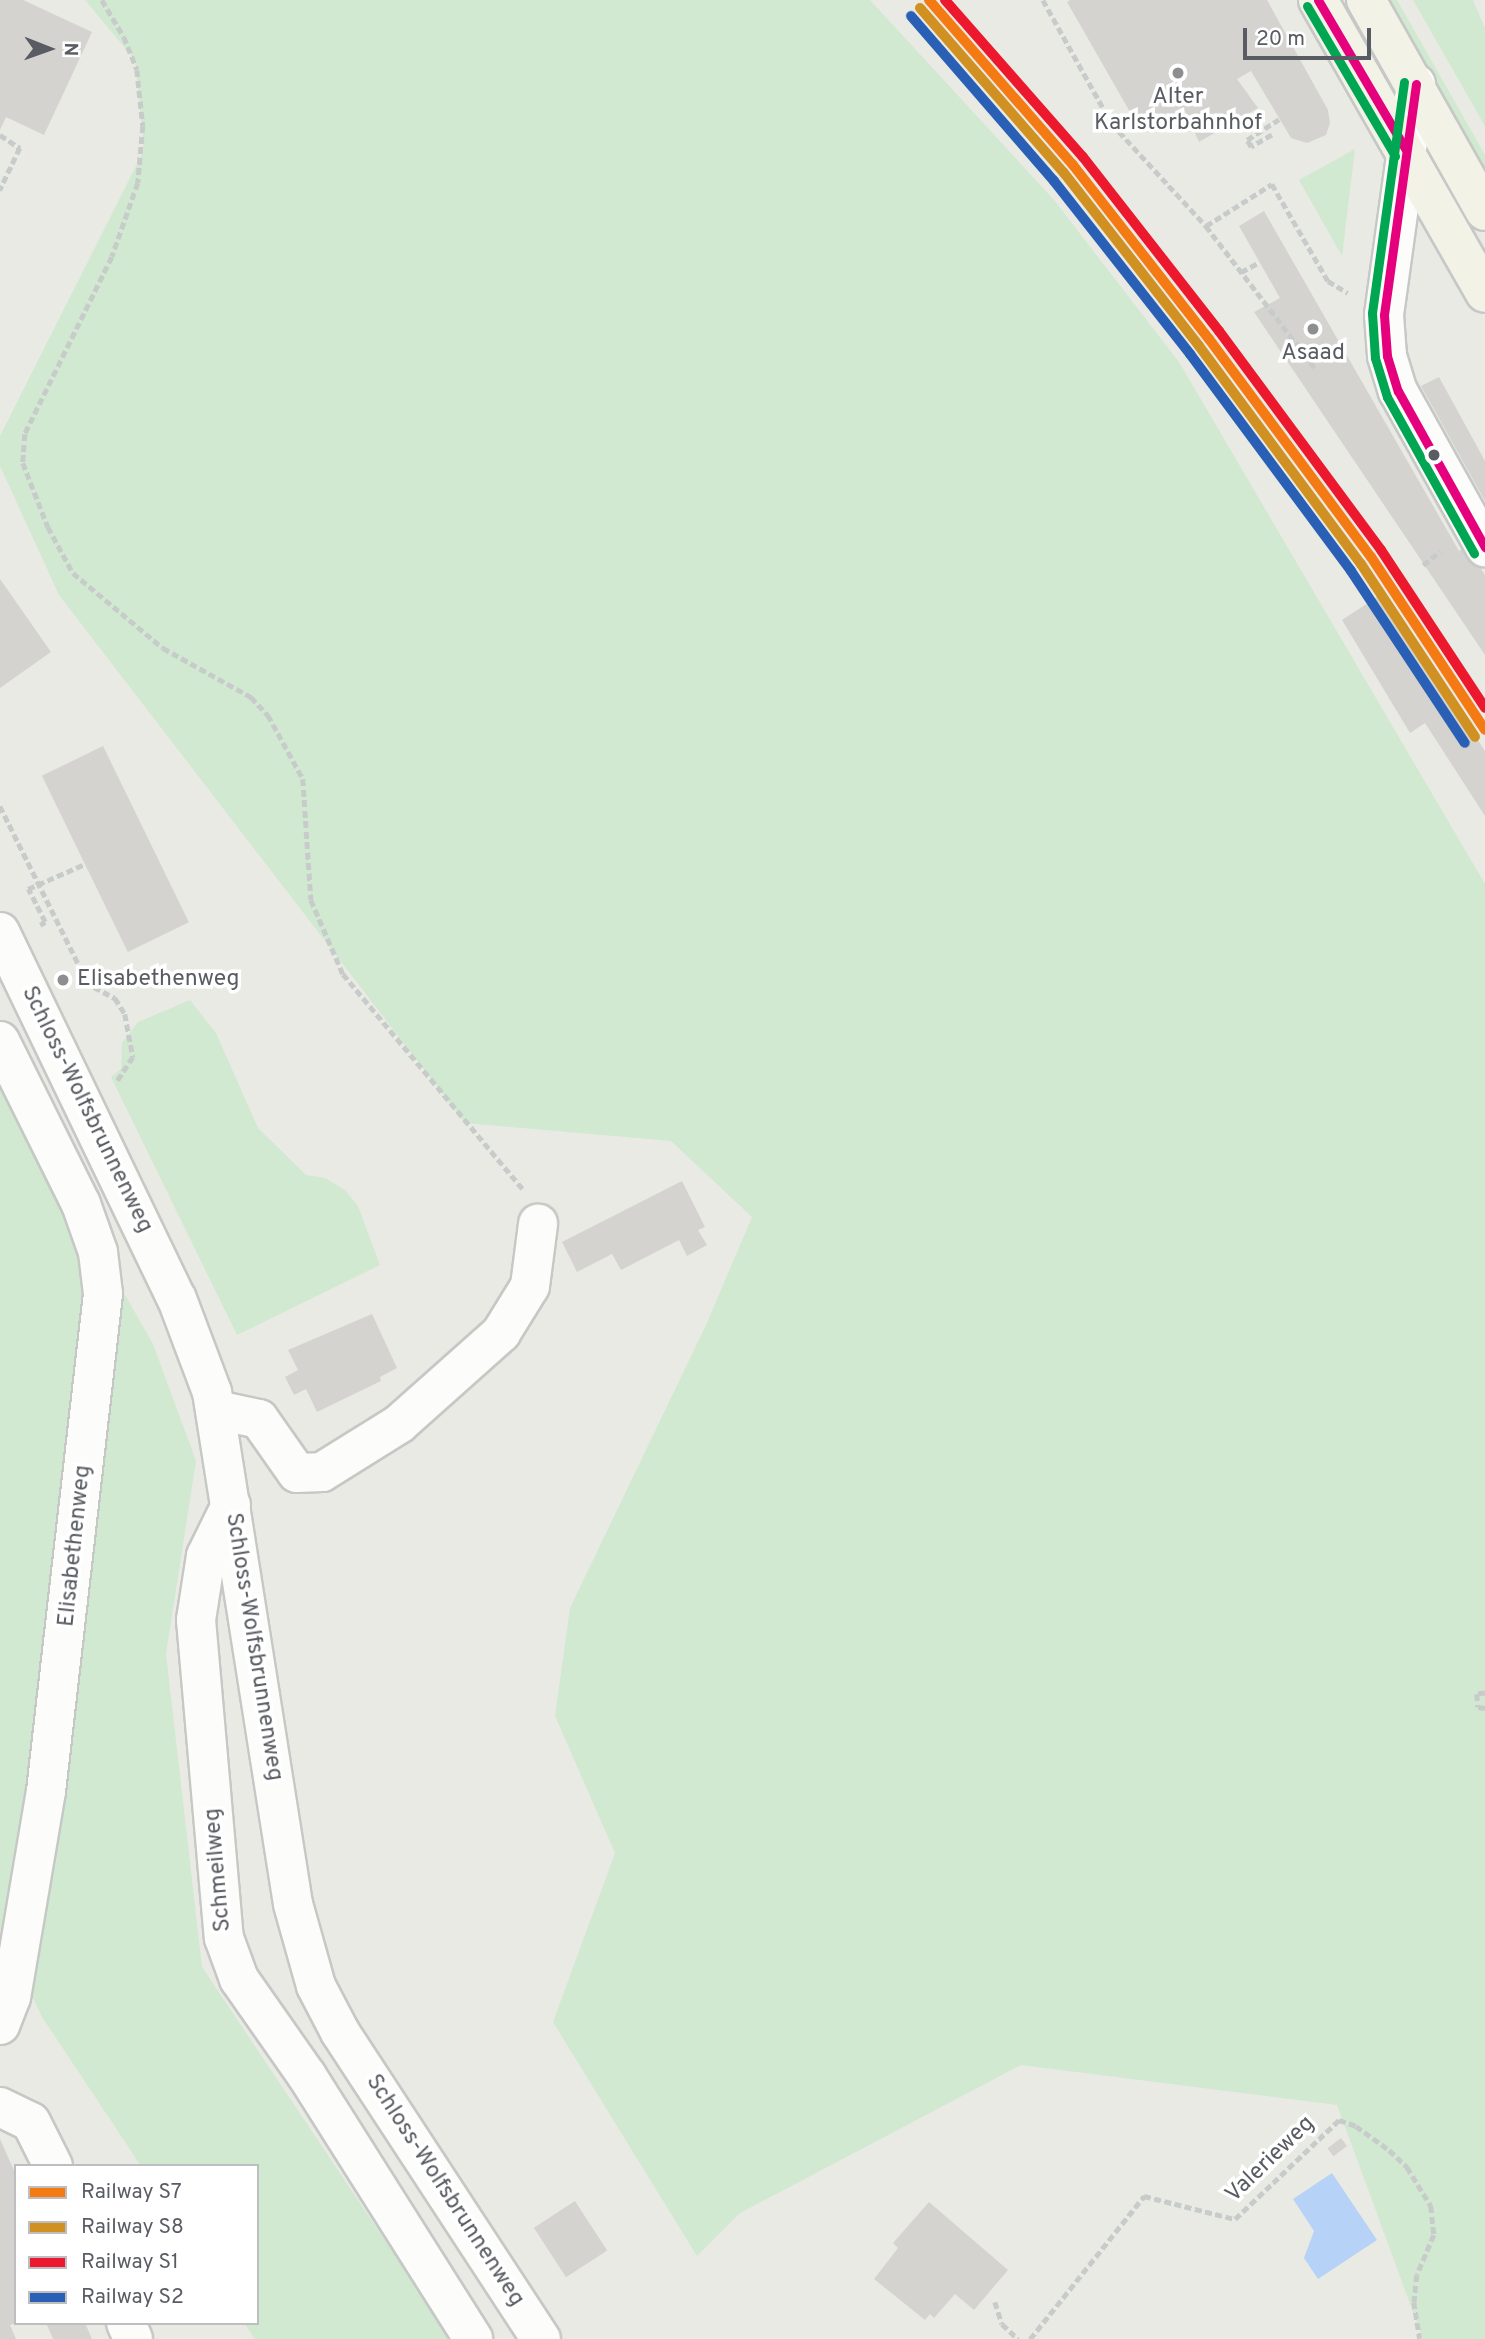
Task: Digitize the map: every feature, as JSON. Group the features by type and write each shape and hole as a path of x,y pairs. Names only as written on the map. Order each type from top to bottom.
{"main road":[{"path":"1318,0 1406,150 1485,293"},
{"path":"1366,0 1416,84 1485,211"}],"street":[{"path":"1416,84 1384,315 1387,356 1398,391 1485,547"},
{"name":"Schloss-Wolfsbrunnenweg","path":"0,932 177,1299 217,1410 293,1905 316,1986 340,2032 541,2339"},
{"name":"Elisabethenweg","path":"0,1041 81,1204 97,1252 103,1294 46,1791 13,1984 0,2025"},
{"path":"217,1410 259,1419 297,1473 322,1472 399,1424 500,1333 530,1286 538,1224"},
{"name":"Schmeilweg","path":"230,1505 206,1556 196,1619 224,1938 239,1979 322,2099 473,2339"},
{"path":"0,2107 31,2122 52,2164"}],"path":[{"path":"102,0 124,37 137,70 143,126 140,171 112,257 25,434 23,463 48,527 73,573 163,648 251,697 280,732 303,779 311,900 343,974 529,1196 538,1224"},
{"path":"1043,0 1112,124 1206,226 1308,359"},
{"path":"1272,135 1251,147 1247,140 1279,119"},
{"path":"0,135 20,148 0,190"},
{"path":"1206,226 1272,184 1328,281 1384,315"},
{"path":"1241,272 1260,262"},
{"path":"1423,565 1446,546"},
{"path":"0,806 80,967 94,987 115,998 125,1014 133,1057 126,1074 115,1084"},
{"path":"45,922 28,889 85,864"},
{"path":"1485,1693 1477,1694 1478,1707 1485,1708"},
{"name":"Valerieweg","path":"1030,2339 1144,2196 1235,2219 1339,2120 1356,2126 1389,2150 1407,2167 1431,2206 1434,2235 1418,2275 1414,2302 1420,2339"},
{"path":"995,2302 1002,2324 1018,2339"}],"green space":[{"path":"85,0 870,0 1054,200 1179,362 1485,884 1485,2339 1423,2339 1337,2105 1021,2065 740,2213 697,2256 553,2022 615,1853 555,1716 570,1608 706,1325 752,1217 671,1141 465,1123 59,595 0,466 0,436 144,150 135,60"},
{"path":"1388,0 1397,0 1485,155 1485,169"},
{"path":"1413,0 1473,0 1485,28 1485,126"},
{"path":"1355,149 1342,256 1299,180"},
{"path":"190,1000 216,1033 258,1128 306,1175 325,1178 345,1190 358,1206 380,1265 237,1335 111,1077 121,1069 122,1043 138,1022"},
{"path":"0,1076 153,1344 196,1461 166,1654 202,1967 451,2339 255,2339 245,2325 259,2325 259,2164 140,2164 42,2017 0,1930"}],"water":[{"path":"1332,2173 1377,2240 1318,2279 1304,2258 1314,2231 1293,2199"}],"building":[{"path":"0,0 23,0 92,32 44,135 6,117 0,130"},
{"name":"Alter Karlstorbahnhof","path":"1267,0 1328,110 1330,123 1326,135 1307,143 1291,138 1251,71 1237,79 1258,108 1199,142 1184,109 1142,133 1067,2"},
{"path":"1264,211 1459,551 1466,546 1485,575 1485,655 1254,312 1280,298 1239,226"},
{"path":"1439,377 1485,461 1485,501 1421,386"},
{"path":"0,579 51,652 0,688"},
{"path":"1377,597 1408,644 1413,640 1485,751 1485,816 1425,723 1410,733 1342,620"},
{"path":"103,746 189,922 128,952 42,776"},
{"path":"682,1181 705,1227 698,1230 707,1245 687,1256 679,1240 621,1270 612,1254 577,1272 562,1242"},
{"path":"372,1314 397,1368 380,1377 381,1381 317,1412 306,1389 294,1395 285,1377 298,1370 288,1350"},
{"path":"1341,2138 1347,2146 1333,2156 1327,2148"},
{"path":"0,2139 14,2170 14,2324 10,2325 16,2339 0,2339"},
{"path":"575,2201 607,2250 566,2277 534,2228"},
{"path":"929,2202 1008,2270 974,2310 955,2294 934,2318 930,2314 925,2320 874,2279 898,2248 893,2243"},
{"path":"47,2325 86,2325 92,2339 53,2339"}],"rail line":[{"name":"S7","path":"929,0 1073,165 1209,339 1371,557 1485,730"},
{"name":"S1","path":"945,0 1083,157 1219,331 1381,550 1485,708"},
{"name":"S8","path":"920,8 1064,173 1199,346 1361,564 1475,737"},
{"name":"S2","path":"911,16 1054,181 1190,354 1351,571 1465,743"}],"transit line":[{"path":"1318,0 1406,150"},
{"path":"1307,6 1395,156"},
{"path":"1404,82 1372,313 1375,358 1387,397 1474,553"},
{"path":"1416,84 1384,315 1387,356 1398,391 1485,547"}],"place":[{"name":"Alter Karlstorbahnhof","path":"1178,73"},
{"name":"Asaad","path":"1313,329"},
{"name":"Elisabethenweg","path":"63,980"}]}
